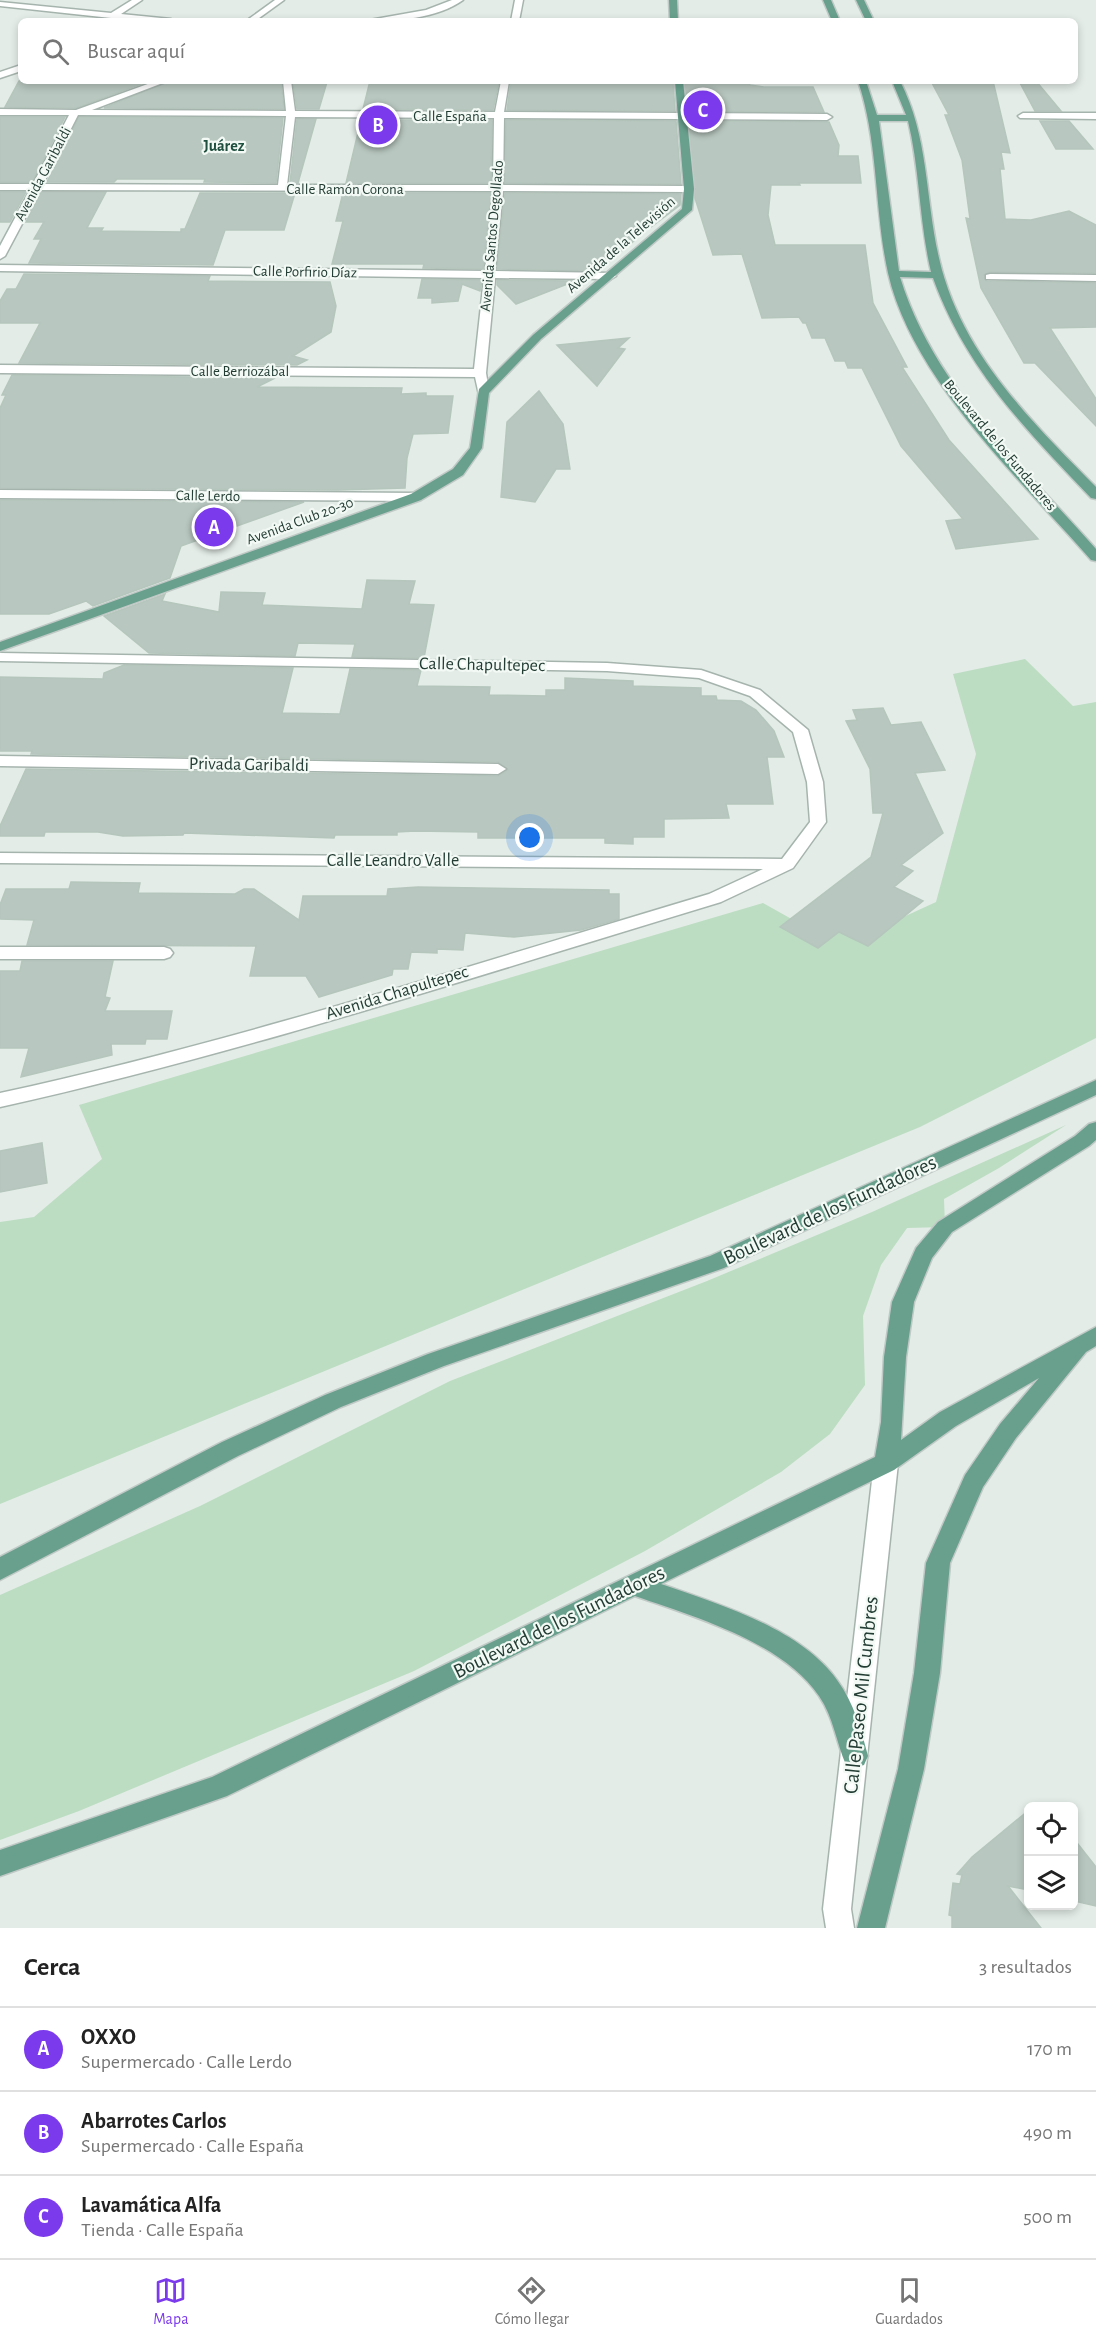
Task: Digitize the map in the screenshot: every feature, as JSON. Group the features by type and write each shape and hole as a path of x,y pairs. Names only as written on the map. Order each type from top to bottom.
{"main road":[{"path":"673,0 674,18"},
{"path":"827,0 835,18"},
{"path":"860,0 869,18"},
{"name":"Avenida de la Televisión","path":"483,392 537,337 687,210 689,189 679,84"},
{"name":"Boulevard de los Fundadores","path":"863,84 875,118 889,248 894,274 911,327 932,363 972,417 1096,557"},
{"name":"Boulevard de los Fundadores","path":"897,84 912,118 937,275 955,323 979,363 1016,412 1096,495"},
{"path":"875,118 912,118"},
{"path":"894,274 937,275"},
{"name":"Avenida Club 20-30","path":"0,647 416,498 458,472 476,448 483,392"},
{"name":"Boulevard de los Fundadores","path":"0,1569 230,1449 333,1401 436,1360 717,1262 1096,1087"},
{"path":"886,1463 892,1422 895,1357 903,1302 923,1254 945,1227 1082,1141 1096,1129"},
{"path":"871,1928 911,1769 927,1674 938,1563 973,1482 1008,1431 1089,1340"},
{"name":"Boulevard de los Fundadores","path":"0,1863 218,1787 886,1463 948,1419 1089,1340"},
{"path":"636,1586 746,1626 811,1669 828,1687 842,1712 855,1756"}],"street":[{"path":"108,18 138,0"},
{"path":"254,18 280,0"},
{"path":"450,0 458,0"},
{"path":"388,18 428,12 458,0"},
{"path":"516,18 519,0"},
{"path":"0,4 142,18"},
{"path":"0,75 18,69"},
{"name":"Avenida Garibaldi","path":"0,256 75,113 156,84"},
{"path":"282,189 291,115 287,84"},
{"name":"Avenida Santos Degollado","path":"483,392 480,373 498,188 499,116 504,84"},
{"name":"Calle España","path":"0,112 827,117"},
{"path":"1023,116 1096,116"},
{"name":"Calle Ramón Corona","path":"0,187 689,189"},
{"path":"0,226 16,226"},
{"name":"Calle Porfirio Díaz","path":"0,268 611,276"},
{"path":"990,277 1096,279"},
{"name":"Calle Berriozábal","path":"0,369 480,373"},
{"name":"Calle Lerdo","path":"0,494 416,498"},
{"name":"Calle Chapultepec","path":"0,657 607,667 701,674 755,693 800,730 815,782 818,822 787,864"},
{"name":"Privada Garibaldi","path":"0,761 498,769"},
{"name":"Calle Leandro Valle","path":"0,858 787,864"},
{"name":"Avenida Chapultepec","path":"0,1100 101,1078 229,1043 715,898 787,864"},
{"path":"0,952 164,953"},
{"name":"Calle Paseo Mil Cumbres","path":"840,1928 837,1909 886,1463"}],"green space":[{"path":"1025,659 1073,706 1096,702 1096,1038 920,1127 0,1504 0,1222 34,1217 102,1159 79,1105 763,903 804,926 875,930 936,902 976,754 953,674"},
{"path":"1066,1125 999,1168 944,1199 945,1227 907,1228 881,1265 863,1316 865,1385 830,1434 781,1472 645,1551 414,1671 79,1811 0,1840 0,1595 200,1506 450,1381 707,1281 872,1212"}],"building":[{"path":"18,83 141,84 76,108 5,107"},
{"path":"163,84 281,84 284,109 104,108"},
{"path":"293,84 326,84 319,109 297,109"},
{"path":"369,84 498,84 493,110 363,109"},
{"path":"511,84 673,84 675,111 507,110"},
{"path":"685,84 750,84 764,87 813,87 824,112 688,111"},
{"path":"933,84 994,84 1010,153 1001,152 1004,169 1000,169 1005,219 1031,220 1069,211 1096,225 1096,273 990,272 984,275 986,281 1096,283 1096,327 1050,328 1096,399 1096,426 1035,363 1024,363 981,288 966,218 970,219 962,160 945,115 949,115"},
{"path":"1021,84 1038,84 1061,111 1035,111"},
{"path":"0,117 65,117 32,182 0,182"},
{"path":"79,117 283,118 276,183 204,182 205,179 47,182"},
{"path":"297,119 316,119 298,183 290,183"},
{"path":"361,120 492,120 491,183 346,183"},
{"path":"506,120 676,121 681,184 505,183"},
{"path":"689,121 829,122 839,145 838,156 858,156 861,183 771,185 768,215 775,245 865,245 873,303 907,367 902,367 949,440 1038,539 956,549 946,521 963,519 901,446 862,368 848,368 845,361 835,361 825,338 812,338 806,323 803,323 799,317 762,318 742,254 713,255 695,198"},
{"path":"1040,121 1069,121 1093,149 1056,149"},
{"path":"0,192 26,192 10,222 0,222"},
{"path":"41,192 106,192 87,228 103,228 101,231 181,232 181,229 185,229 200,193 295,193 284,230 225,230 213,265 29,263 41,239 34,239 44,222 26,222"},
{"path":"343,193 491,193 483,269 423,268 424,264 332,264 343,221 336,221"},
{"path":"505,193 681,194 680,205 651,227 636,227 635,240 597,271 497,269"},
{"path":"24,274 210,276 208,281 330,282 336,306 331,332 293,356 307,360 297,365 19,363 40,323 0,323 0,301 7,289 16,289"},
{"path":"422,279 482,280 480,291 462,284 458,301 432,303 432,298 418,298"},
{"path":"497,280 575,281 516,304 497,285"},
{"path":"629,338 618,348 625,349 597,386 557,345"},
{"path":"12,375 275,378 257,387 402,388 401,394 426,393 426,396 453,396 448,433 413,434 407,458 405,488 338,490 0,488 0,408 6,395 2,395"},
{"path":"539,391 563,424 570,469 556,469 535,502 501,497 507,422"},
{"path":"0,500 304,502 181,546 170,578 93,606 86,601 49,614 0,614"},
{"path":"367,580 415,581 409,604 434,605 424,658 352,657 355,644 298,643 295,656 149,653 104,616 165,594 162,601 219,612 221,592 265,593 262,605 362,609"},
{"path":"124,665 293,668 282,713 340,714 350,669 421,670 417,686 490,687 489,695 546,696 546,690 565,690 565,678 633,681 633,686 701,688 701,696 716,696 717,700 741,701 756,710 774,731 784,757 767,757 773,804 726,804 729,818 664,819 664,837 633,837 633,844 605,843 605,838 478,838 478,832 415,831 397,832 397,835 335,835 334,838 184,833 183,835 123,836 98,832 45,832 44,836 0,836 0,826 26,769 498,776 508,770 498,762 31,754 32,751 0,751 0,677 103,679 104,673"},
{"path":"883,708 891,725 921,722 945,770 915,773 943,833 901,865 913,871 894,887 923,901 868,946 839,932 818,948 780,927 871,857 883,813 873,813 870,769 846,721 857,720 853,710"},
{"path":"71,882 140,883 138,893 235,894 244,889 254,889 299,920 303,896 387,896 388,889 418,887 609,890 609,894 619,894 619,919 581,930 514,937 465,933 463,950 437,949 437,953 411,952 408,969 393,969 392,975 319,997 306,976 250,976 256,946 27,945 34,920 0,919 0,905 6,889 69,889"},
{"path":"22,961 113,961 105,997 110,998 105,1011 172,1011 167,1039 146,1039 145,1044 111,1044 112,1055 21,1077 29,1048 0,1048 0,971 20,971"},
{"path":"42,1143 47,1183 0,1192 0,1151"},
{"path":"1024,1814 1024,1889 1008,1886 1024,1906 1024,1910 1027,1910 1041,1928 952,1928 952,1916 949,1915 953,1883 960,1884 962,1875 957,1874 972,1857"},
{"path":"1078,1844 1096,1867 1096,1906 1078,1902"}],"place":[{"name":"Lavamática Alfa","path":"703,110"},
{"name":"Abarrotes Carlos","path":"378,125"},
{"name":"OXXO","path":"214,527"}],"district":[{"name":"Juárez","path":"224,146"}]}
